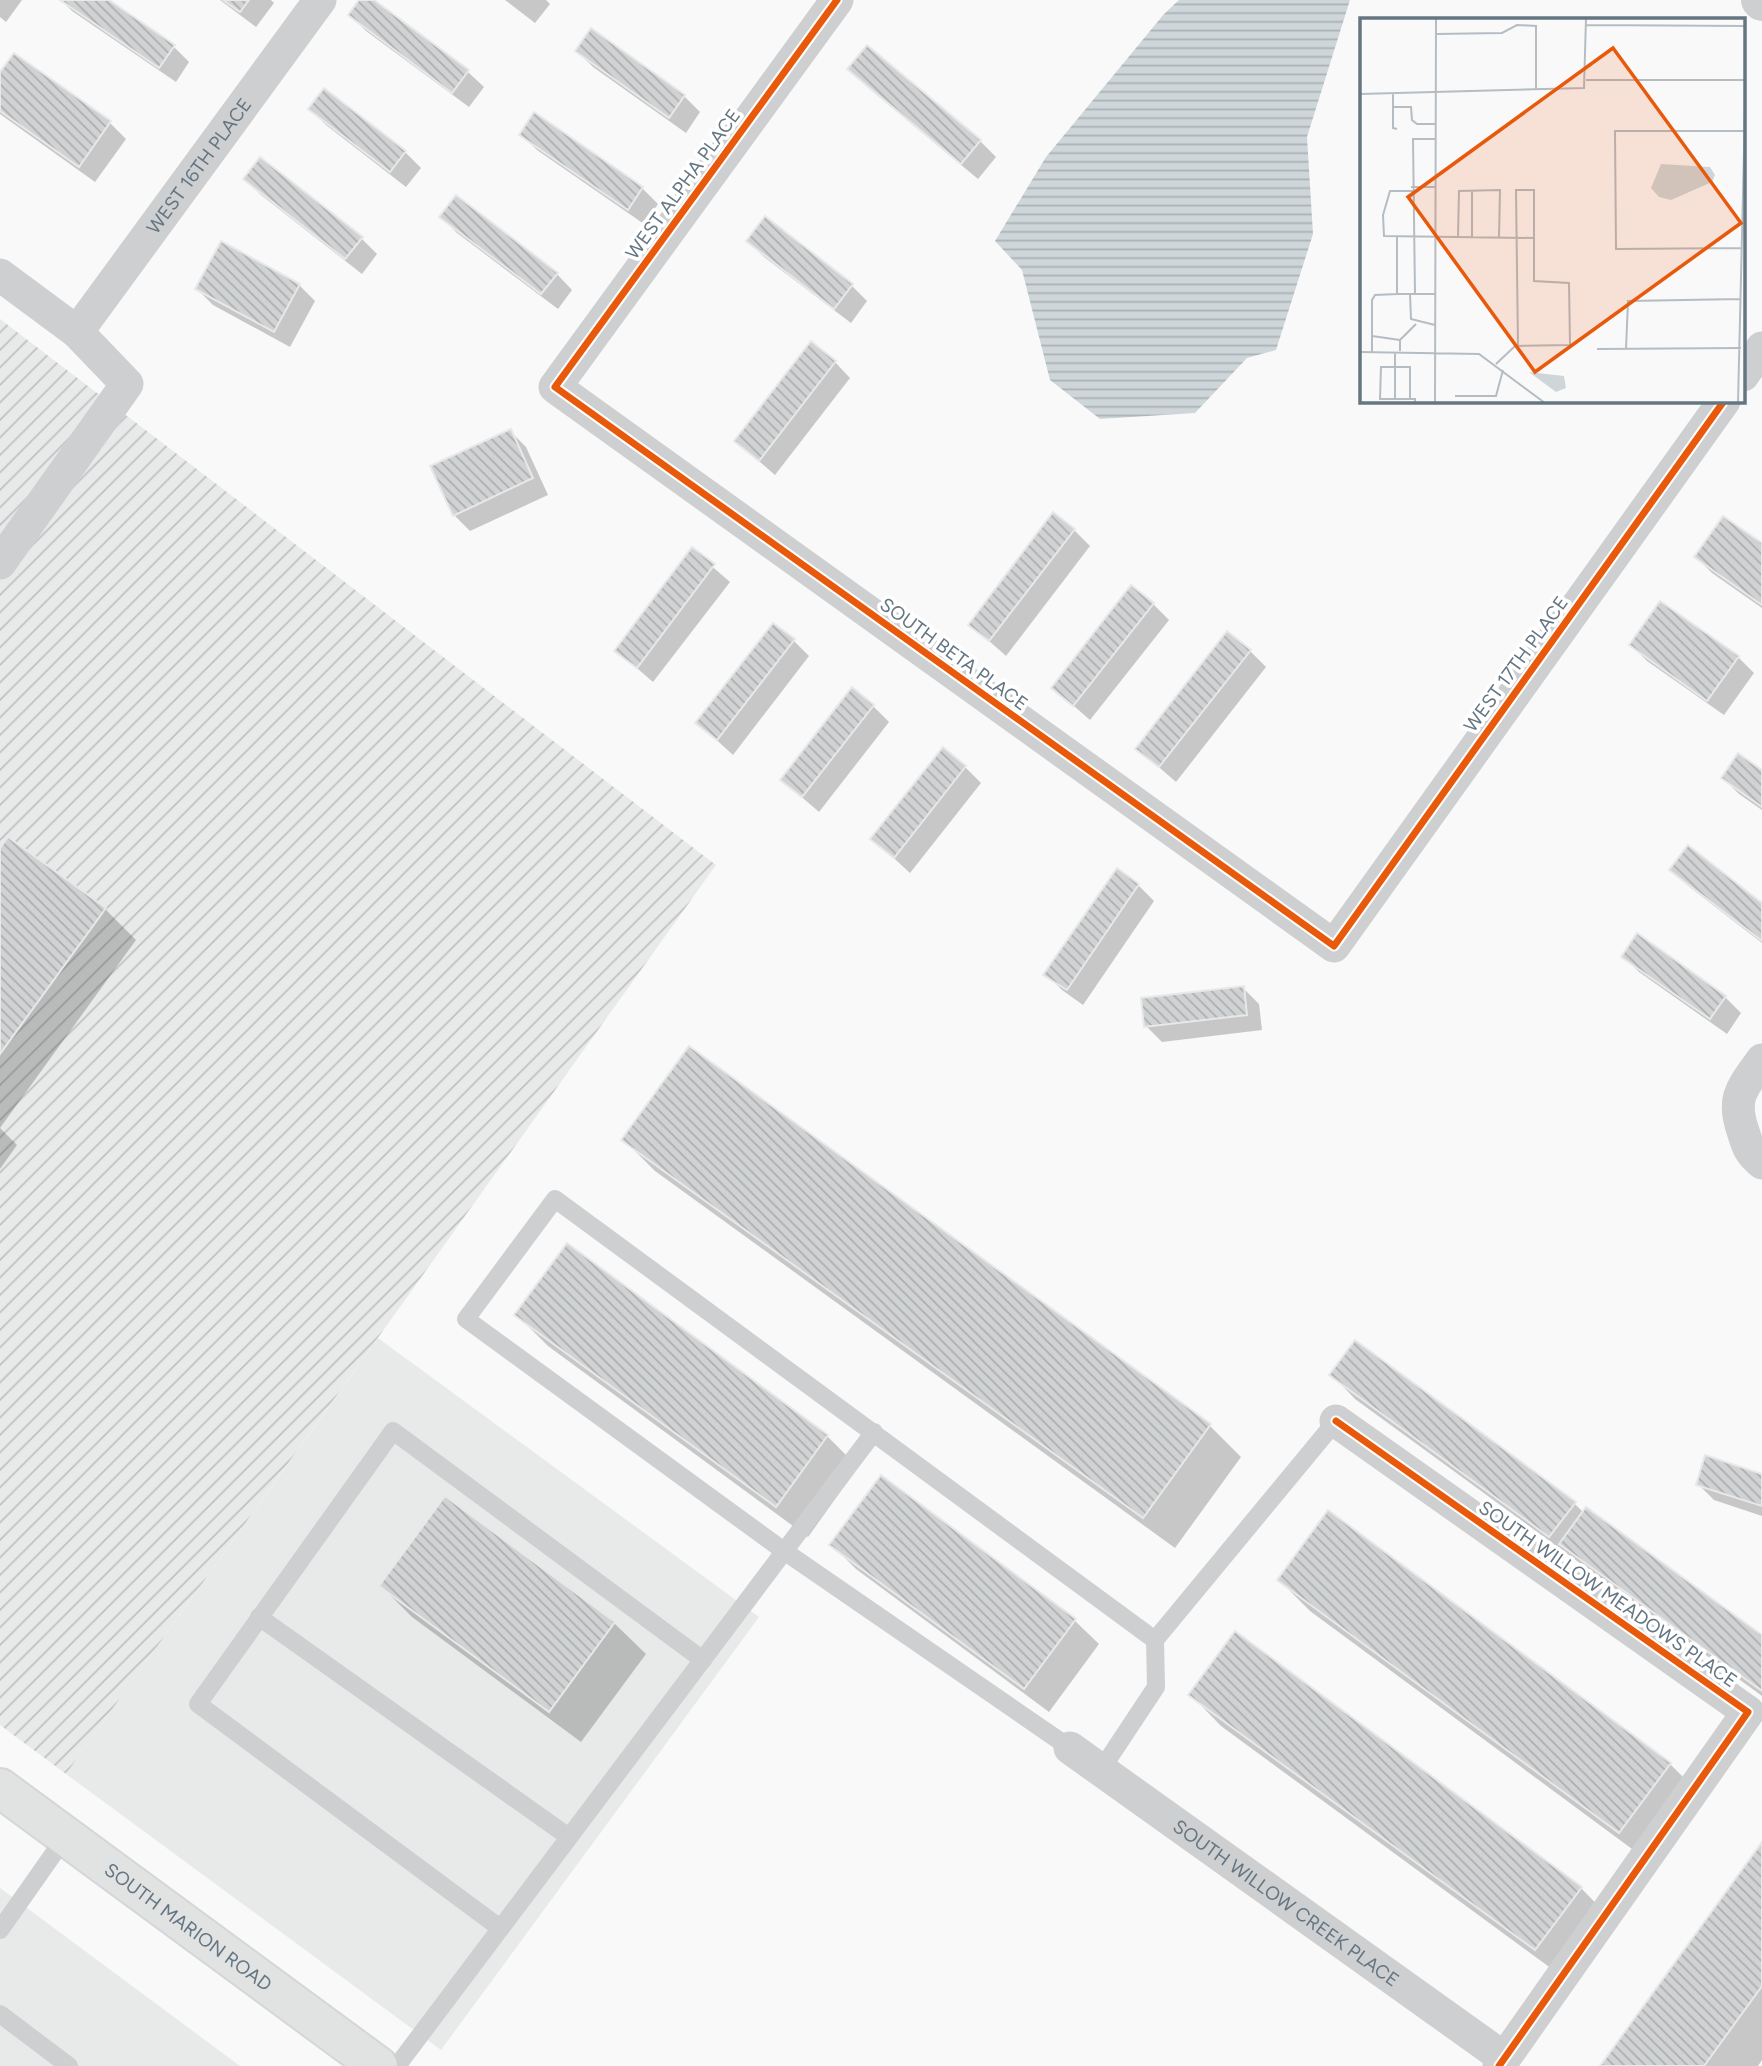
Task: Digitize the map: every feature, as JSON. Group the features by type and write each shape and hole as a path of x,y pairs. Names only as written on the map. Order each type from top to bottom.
{"main road":[{"name":"SOUTH MARION ROAD","path":"0,1788 378,2066"}],"street":[{"name":"WEST 16TH PLACE","path":"78,332 320,0"},
{"name":"WEST ALPHA PLACE","path":"555,387 837,0"},
{"path":"0,275 78,332 127,384 0,563"},
{"path":"1744,373 1762,348"},
{"name":"SOUTH BETA PLACE","path":"555,387 1334,946"},
{"name":"WEST 17TH PLACE","path":"1334,946 1723,402"},
{"path":"1762,1060 1742,1088 1736,1111 1750,1153 1762,1164"},
{"name":"SOUTH WILLOW MEADOWS PLACE","path":"1336,1421 1748,1712 1502,2062"},
{"name":"SOUTH WILLOW CREEK PLACE","path":"1070,1748 1502,2062"}],"lane":[{"path":"1070,1748 785,1551 466,1319 555,1199 1155,1640"},
{"path":"1101,1770 1156,1687 1155,1640 1336,1421"},
{"path":"500,1928 198,1704 393,1431 703,1660"},
{"path":"397,2066 874,1432"},
{"path":"260,1617 569,1837"},
{"path":"0,1930 66,1836"},
{"path":"0,2014 69,2066"}],"shaded area":[{"path":"1179,0 1350,0 1307,137 1313,234 1276,350 1247,358 1195,413 1100,419 1050,380 1022,270 995,241 1046,157 1164,14"},
{"path":"0,319 716,865 66,1774 0,1725"},
{"path":"378,1338 759,1617 441,2050 66,1774"},
{"path":"0,1888 240,2066 0,2066"}],"building":[{"path":"60,0 109,0 175,45 159,68"},
{"path":"223,0 249,0 240,12"},
{"path":"359,0 374,0 469,70 452,93 348,15"},
{"path":"591,28 685,95 669,118 575,51"},
{"path":"867,45 981,140 961,164 847,69"},
{"path":"14,53 111,121 79,167 0,111 0,72"},
{"path":"324,88 406,151 390,172 308,109"},
{"path":"534,112 643,187 628,210 519,135"},
{"path":"260,157 363,237 345,259 243,179"},
{"path":"456,195 558,273 541,294 439,217"},
{"path":"765,216 853,284 834,309 746,241"},
{"path":"221,241 300,284 274,332 195,289"},
{"path":"811,341 836,361 759,461 734,441"},
{"path":"511,429 533,478 453,516 430,466"},
{"path":"1053,512 1075,529 989,641 968,625"},
{"path":"1723,516 1762,543 1762,605 1694,557"},
{"path":"692,547 715,564 637,668 614,651"},
{"path":"1131,585 1154,603 1073,706 1051,688"},
{"path":"1660,601 1739,656 1707,701 1629,645"},
{"path":"773,623 795,639 717,740 695,723"},
{"path":"1227,631 1251,650 1159,767 1135,749"},
{"path":"852,687 874,705 802,797 780,780"},
{"path":"943,747 966,766 894,858 870,839"},
{"path":"1738,753 1762,770 1762,807 1721,778"},
{"path":"8,837 106,908 0,1054 0,848"},
{"path":"1688,845 1762,903 1762,941 1669,870"},
{"path":"1117,868 1139,884 1067,990 1043,975"},
{"path":"1637,933 1726,996 1710,1019 1621,957"},
{"path":"1244,986 1247,1015 1144,1027 1141,998"},
{"path":"689,1046 1211,1424 1143,1518 621,1140"},
{"path":"567,1243 828,1435 776,1507 514,1315"},
{"path":"1355,1340 1576,1502 1549,1537 1329,1375"},
{"path":"1705,1455 1762,1474 1762,1506 1696,1485"},
{"path":"881,1475 1076,1619 1024,1689 829,1545"},
{"path":"445,1496 615,1622 549,1712 379,1586"},
{"path":"1586,1507 1762,1635 1762,1691 1559,1544"},
{"path":"1328,1510 1671,1763 1619,1833 1277,1580"},
{"path":"1235,1631 1582,1887 1535,1950 1188,1695"},
{"path":"1762,1842 1762,1986 1704,2066 1600,2066"}],"cycle path":[{"path":"837,0 555,387 1334,946 1723,402"},
{"path":"1336,1421 1748,1712 1499,2066"}]}
